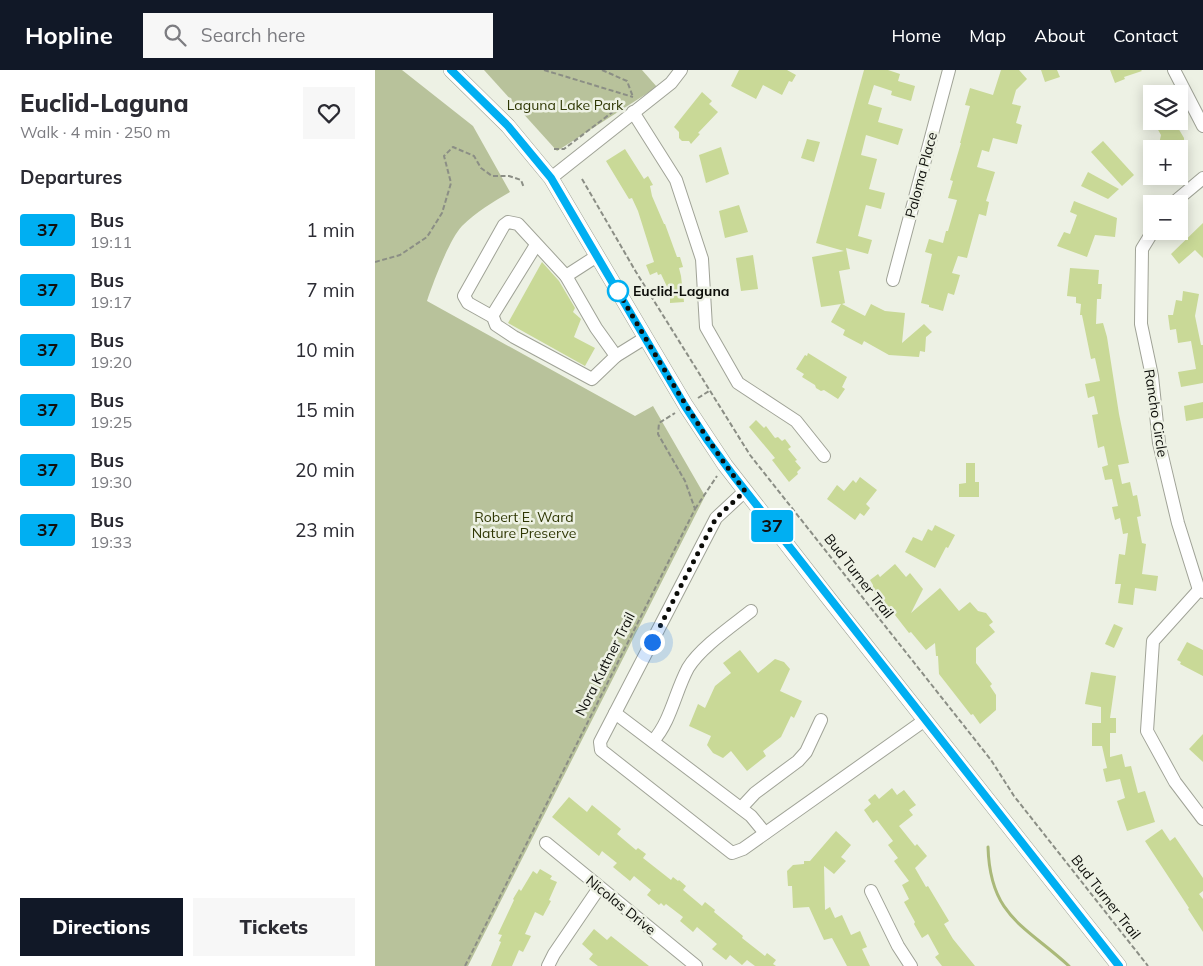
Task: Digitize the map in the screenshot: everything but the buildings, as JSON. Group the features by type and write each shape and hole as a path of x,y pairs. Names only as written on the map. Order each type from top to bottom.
{"main road":[{"path":"451,70 508,126 551,178 685,406 725,465 1119,966"}],"street":[{"path":"551,178 671,83 681,70"},
{"name":"Paloma Place","path":"893,280 949,70"},
{"path":"1174,70 1203,126"},
{"path":"633,112 676,180 702,260 707,326 737,383 796,421 824,456"},
{"path":"1183,195 1203,178"},
{"path":"616,356 596,328 566,276 518,224 508,222 503,225 464,296 468,303 492,316 496,325 514,337 592,379 616,356 645,338"},
{"name":"Rancho Circle","path":"1147,240 1141,250 1141,324 1152,376 1159,443 1178,523 1201,591"},
{"path":"492,316 537,245"},
{"path":"566,276 597,256"},
{"path":"745,491 716,518 600,742 601,750 733,853 743,849 765,834 925,720"},
{"path":"1201,591 1153,641 1147,731 1175,782 1203,819"},
{"path":"653,741 661,732 688,668 699,654 751,611"},
{"path":"615,713 751,816 765,834"},
{"path":"741,808 755,793 798,762 806,752 821,720"},
{"name":"Nicolas Drive","path":"546,843 696,966"},
{"path":"548,966 554,954 599,888"},
{"path":"871,891 898,946 911,966"}],"path":[{"path":"544,70 633,97"},
{"path":"603,70 627,81 633,97 633,112"},
{"path":"554,149 563,149 633,97"},
{"path":"375,262 401,255 427,237 442,212 451,183 444,156 453,147 474,156 481,168 492,176 509,176 521,180 524,188"},
{"name":"Bud Turner Trail","path":"582,179 636,272 750,455 985,752 1014,796 1148,966"},
{"path":"695,509 685,481 658,434 659,423 709,391"},
{"name":"Nora Kuttner Trail","path":"465,966 695,509 725,465"}],"green space":[{"name":"Robert E. Ward Nature Preserve","path":"375,70 402,70 473,126 510,192 491,203 462,226 442,262 427,301 635,416 653,406 705,496 468,966 375,966"},
{"name":"Laguna Lake Park","path":"484,70 642,70 657,87 557,151"}],"waterway":[{"path":"988,847 990,870 995,889 1003,904 1024,929 1069,966"}],"bus line":[{"name":"37","path":"451,70 508,126 551,178 685,406 733,475 829,600 1119,966"}],"place":[{"name":"Euclid-Laguna","path":"618,291"}],"route":[{"path":"618,291 616,288 685,406 745,491 716,518 652,642"}]}
